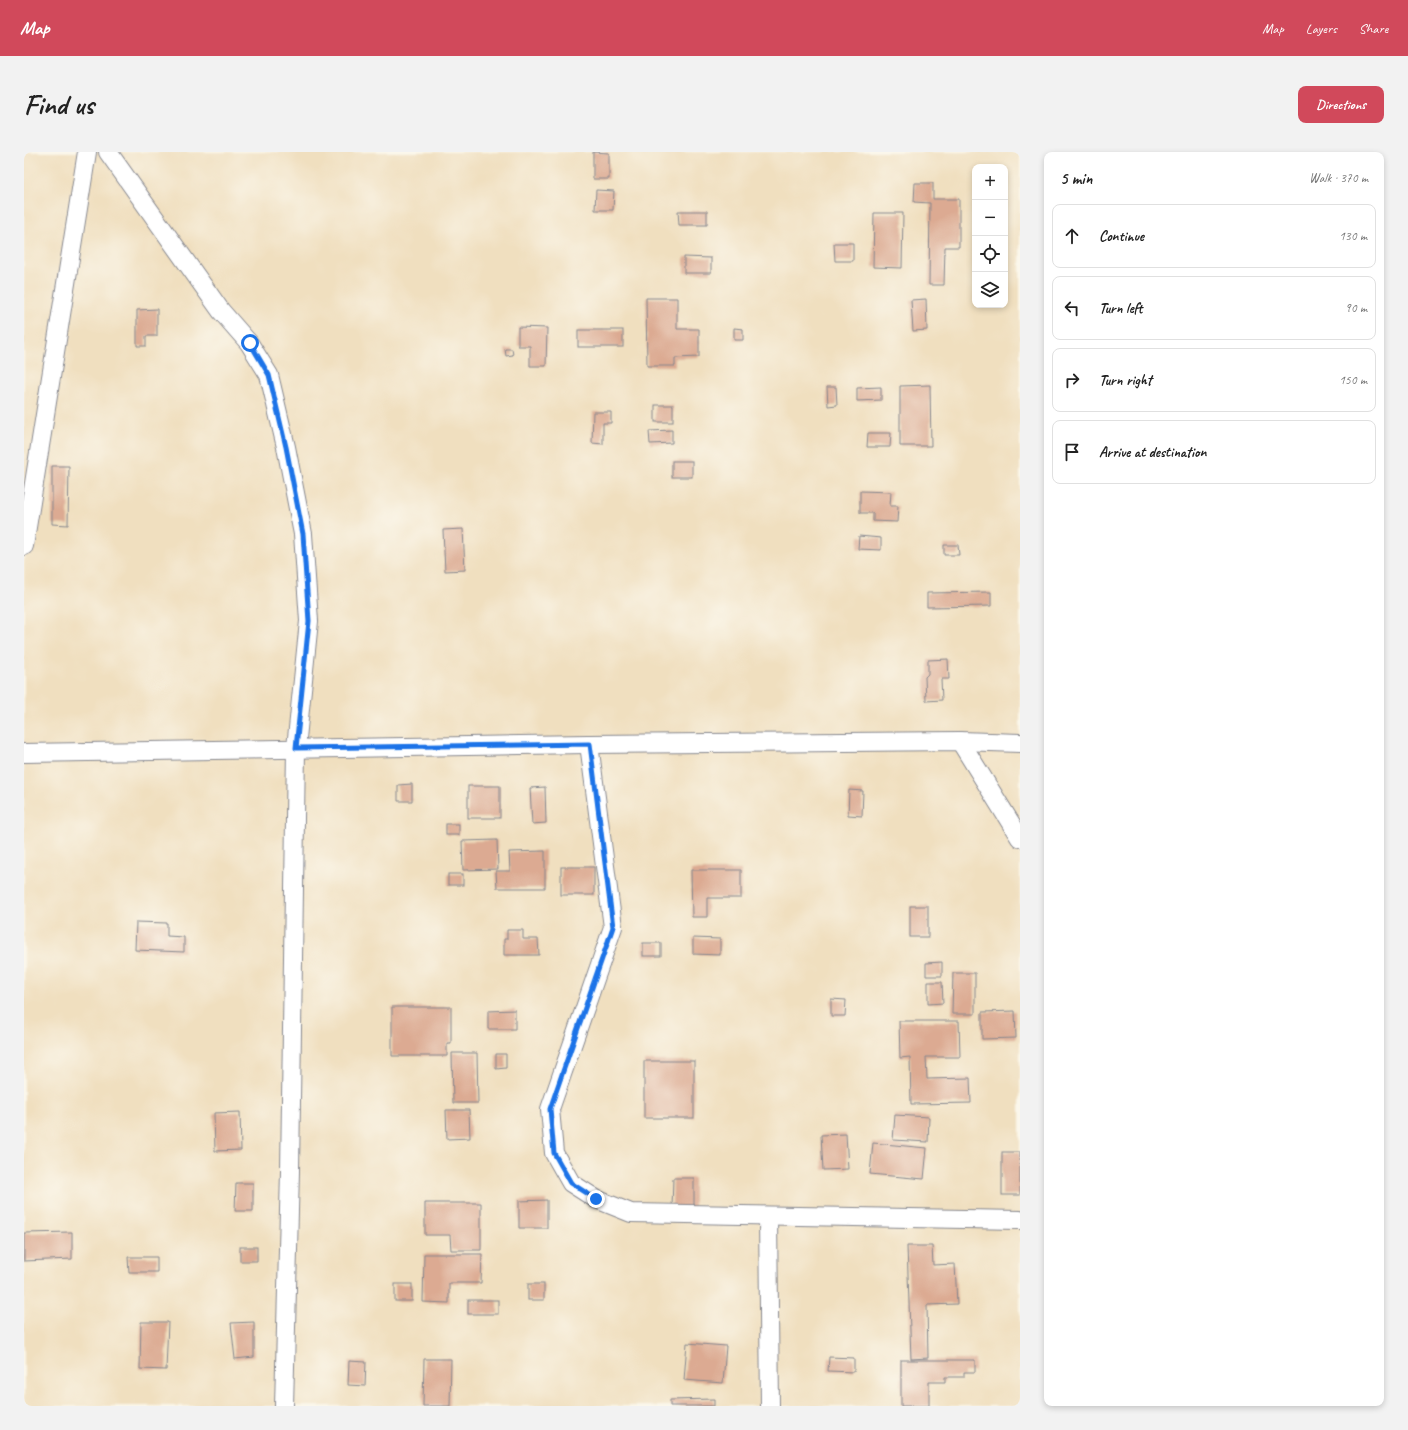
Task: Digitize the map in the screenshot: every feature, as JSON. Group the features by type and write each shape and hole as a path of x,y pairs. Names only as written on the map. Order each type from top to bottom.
{"street":[{"path":"24,546 87,152"},
{"path":"108,152 221,311 250,343 269,375 286,447 303,534 309,621 296,748 290,1163 284,1406"},
{"path":"24,753 296,748 960,740 1020,743"},
{"path":"960,740 1020,838"},
{"path":"590,744 613,927 550,1109 554,1153 571,1183 596,1199 632,1213 1020,1220"},
{"path":"768,1216 770,1406"}],"building":[{"path":"593,152 609,153 609,179 593,179"},
{"path":"915,183 933,183 933,199 959,199 959,247 945,247 944,285 929,285 930,203 914,202"},
{"path":"596,190 614,191 613,210 595,210"},
{"path":"678,211 707,211 707,225 679,225"},
{"path":"874,213 903,213 902,268 873,267"},
{"path":"834,243 853,243 853,261 835,261"},
{"path":"684,257 711,258 711,273 684,273"},
{"path":"646,298 677,298 677,329 699,329 699,357 675,358 675,366 647,366"},
{"path":"926,299 927,330 913,331 911,300"},
{"path":"157,309 157,336 146,336 146,346 137,346 137,310"},
{"path":"518,327 547,328 546,366 530,366 530,346 518,346"},
{"path":"734,328 743,329 743,340 734,340"},
{"path":"578,330 623,330 623,347 578,347"},
{"path":"505,349 512,349 513,355 506,356"},
{"path":"930,385 931,446 900,446 900,386"},
{"path":"827,387 836,387 837,405 828,406"},
{"path":"881,387 881,400 857,401 857,388"},
{"path":"655,405 673,405 673,422 655,422"},
{"path":"593,412 611,412 611,423 603,423 603,444 592,443"},
{"path":"672,430 672,443 650,444 649,431"},
{"path":"868,433 891,433 890,447 867,447"},
{"path":"672,461 692,461 692,477 672,477"},
{"path":"52,466 69,466 68,525 52,524"},
{"path":"860,491 891,492 890,506 898,506 897,522 873,521 873,513 860,513"},
{"path":"463,529 465,570 445,571 443,530"},
{"path":"859,536 881,538 881,550 858,549"},
{"path":"944,545 958,545 959,555 944,555"},
{"path":"991,592 991,606 927,607 927,593"},
{"path":"948,659 949,679 941,679 942,700 926,701 925,677 928,674 928,660"},
{"path":"412,784 412,801 398,801 398,785"},
{"path":"468,786 500,786 500,818 468,818"},
{"path":"545,787 546,823 532,824 530,788"},
{"path":"849,790 863,791 862,816 848,815"},
{"path":"446,824 459,824 459,835 446,835"},
{"path":"497,840 498,869 463,870 462,841"},
{"path":"545,851 545,888 497,888 496,871 510,871 509,852"},
{"path":"561,867 594,867 594,895 561,895"},
{"path":"691,870 741,870 741,898 707,898 707,917 692,917"},
{"path":"448,874 463,874 463,885 448,885"},
{"path":"910,906 928,906 928,937 910,937"},
{"path":"136,922 167,923 167,936 184,937 184,952 135,950"},
{"path":"507,930 523,930 523,939 538,939 539,955 504,955 504,939 507,939"},
{"path":"693,938 720,939 720,955 693,954"},
{"path":"643,943 661,943 661,956 643,956"},
{"path":"942,962 942,976 926,976 926,963"},
{"path":"953,973 975,973 975,1014 952,1014"},
{"path":"928,982 942,982 943,1003 928,1004"},
{"path":"831,999 846,1000 845,1016 831,1016"},
{"path":"392,1007 451,1007 451,1043 447,1043 447,1056 392,1056"},
{"path":"515,1010 515,1029 488,1029 488,1011"},
{"path":"1015,1011 1016,1038 982,1039 982,1012"},
{"path":"899,1021 959,1021 960,1057 926,1057 927,1079 970,1078 971,1103 911,1104 910,1057 900,1058"},
{"path":"452,1053 477,1053 478,1103 453,1103"},
{"path":"496,1054 506,1054 506,1068 496,1069"},
{"path":"644,1061 694,1061 694,1118 644,1118"},
{"path":"446,1110 469,1110 470,1138 447,1139"},
{"path":"240,1112 241,1150 215,1151 214,1113"},
{"path":"895,1115 929,1117 928,1142 893,1140"},
{"path":"846,1134 848,1169 823,1170 821,1135"},
{"path":"873,1143 927,1148 924,1179 870,1174"},
{"path":"1002,1152 1020,1152 1020,1195 1002,1195"},
{"path":"673,1178 694,1178 694,1208 672,1208"},
{"path":"236,1183 253,1183 253,1211 235,1211"},
{"path":"547,1200 547,1228 519,1228 519,1201"},
{"path":"425,1203 481,1203 481,1250 451,1250 450,1235 425,1235"},
{"path":"72,1232 72,1259 24,1261 24,1233"},
{"path":"907,1246 932,1246 933,1265 955,1264 957,1304 927,1305 928,1358 911,1359"},
{"path":"240,1247 257,1247 257,1261 240,1261"},
{"path":"424,1254 482,1254 481,1283 449,1283 449,1303 423,1302"},
{"path":"128,1257 157,1257 157,1272 129,1272"},
{"path":"395,1284 412,1284 412,1301 395,1301"},
{"path":"528,1284 544,1284 544,1300 528,1300"},
{"path":"468,1300 498,1300 498,1314 468,1314"},
{"path":"141,1322 168,1322 166,1370 140,1369"},
{"path":"254,1322 254,1357 235,1359 231,1323"},
{"path":"687,1343 726,1346 723,1383 684,1380"},
{"path":"829,1357 854,1358 854,1372 828,1371"},
{"path":"424,1359 451,1359 450,1406 423,1406"},
{"path":"901,1360 975,1360 975,1372 964,1372 964,1377 945,1377 945,1382 929,1382 929,1406 901,1406"},
{"path":"349,1361 366,1362 365,1386 348,1385"},
{"path":"714,1399 714,1406 670,1406 670,1400"}],"route":[{"path":"250,343 269,375 286,447 303,534 309,621 296,748 590,744 613,927 550,1109 554,1153 571,1183 596,1199"}]}
